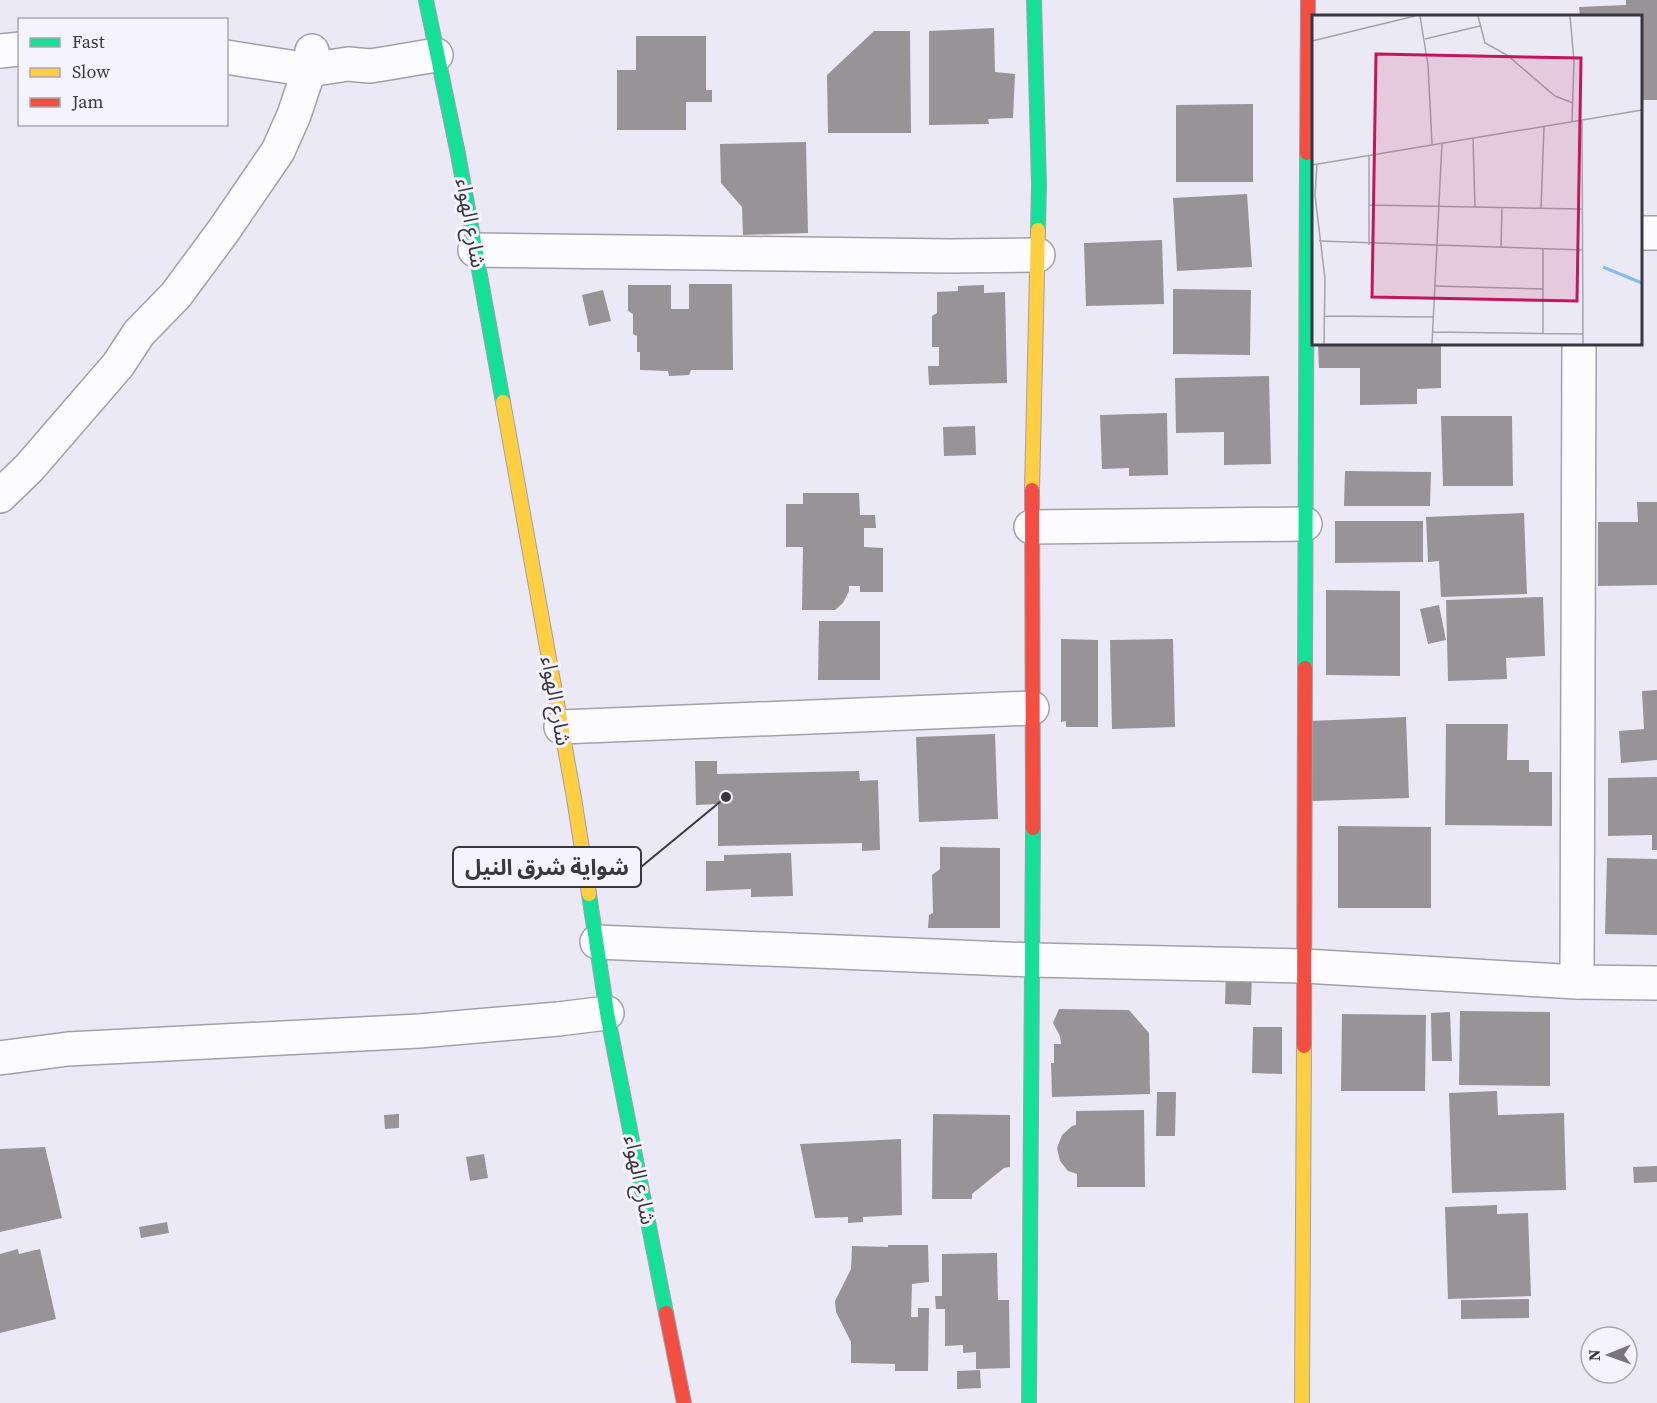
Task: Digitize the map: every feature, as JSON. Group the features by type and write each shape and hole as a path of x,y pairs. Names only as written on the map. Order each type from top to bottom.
{"street":[{"name":"شارع الهواء","path":"426,0 458,154 561,727 607,1013 684,1403"},
{"path":"1029,1403 1032,960 1030,527 1038,255 1034,0"},
{"path":"1302,1403 1305,524 1311,241 1308,0"},
{"path":"0,31 18,29"},
{"path":"228,36 310,60"},
{"path":"0,51 18,49"},
{"path":"228,57 310,60 370,66 436,55"},
{"path":"0,496 28,468 118,365 139,333 176,295 224,231 278,151 294,115 310,60"},
{"path":"1642,234 1657,233"},
{"path":"475,250 1038,255"},
{"path":"1577,982 1580,345"},
{"path":"1030,527 1305,524"},
{"path":"561,727 1032,708"},
{"path":"597,942 1032,960 1304,966 1577,982 1657,983"},
{"path":"0,1058 68,1049 419,1031 607,1013"}],"building":[{"path":"1626,0 1657,0 1657,100 1642,100 1642,15 1580,15 1579,7 1626,5"},
{"path":"994,28 995,72 1015,74 1013,118 988,119 989,124 929,125 929,31"},
{"path":"874,31 910,31 911,133 828,133 827,75"},
{"path":"636,36 706,36 706,90 712,90 712,102 686,102 686,130 617,130 617,70 636,70"},
{"path":"1253,104 1253,182 1176,182 1176,105"},
{"path":"806,142 808,233 743,235 742,207 721,183 720,144"},
{"path":"1247,194 1252,267 1177,271 1173,198"},
{"path":"1162,240 1164,304 1086,306 1084,243"},
{"path":"689,284 732,284 733,370 691,370 689,375 669,376 668,371 640,370 637,336 633,334 633,314 628,311 628,285 671,285 671,309 689,309"},
{"path":"984,285 984,293 1005,292 1007,383 929,385 928,366 939,366 939,347 932,347 932,316 937,313 937,292 958,291 958,286"},
{"path":"1173,289 1251,290 1250,355 1173,354"},
{"path":"603,290 611,321 589,326 582,295"},
{"path":"1318,345 1441,345 1441,388 1417,389 1417,404 1360,405 1360,368 1319,368"},
{"path":"1269,376 1271,464 1224,465 1224,432 1176,433 1175,378"},
{"path":"1167,413 1168,475 1129,476 1129,468 1102,469 1100,415"},
{"path":"1441,416 1512,416 1513,486 1443,486"},
{"path":"975,426 976,455 944,456 943,427"},
{"path":"1345,471 1431,472 1430,506 1344,506"},
{"path":"803,493 859,493 860,515 875,515 876,528 864,528 864,547 883,548 883,592 860,592 860,586 849,586 843,603 835,610 802,610 803,547 786,547 786,504 803,504"},
{"path":"1637,502 1657,502 1657,585 1598,586 1598,522 1638,522"},
{"path":"1524,513 1527,594 1441,597 1439,561 1428,562 1426,517"},
{"path":"1335,521 1423,521 1423,562 1335,563"},
{"path":"1326,590 1400,591 1400,676 1326,675"},
{"path":"1543,597 1545,656 1506,658 1507,679 1448,681 1446,600"},
{"path":"1439,605 1446,640 1428,644 1420,609"},
{"path":"819,621 880,621 880,680 818,680"},
{"path":"1061,639 1098,640 1098,727 1066,727 1066,721 1061,722"},
{"path":"1173,639 1175,727 1112,729 1110,640"},
{"path":"1657,690 1657,760 1621,763 1619,731 1644,729 1642,691"},
{"path":"1406,717 1409,798 1312,801 1309,721"},
{"path":"1446,724 1508,724 1507,760 1529,760 1529,772 1552,772 1552,826 1445,825"},
{"path":"995,734 998,819 919,822 916,737"},
{"path":"695,761 717,761 717,774 859,771 860,781 878,780 880,850 862,851 862,843 718,846 718,804 696,805"},
{"path":"1657,777 1657,850 1652,850 1652,835 1608,836 1608,778"},
{"path":"1338,826 1431,827 1431,908 1338,908"},
{"path":"940,847 1000,848 1000,928 928,928 929,915 933,913 932,875 940,869"},
{"path":"791,853 793,896 751,897 751,889 706,891 706,861 724,861 724,855"},
{"path":"1607,858 1657,859 1657,935 1605,934"},
{"path":"1226,970 1252,971 1251,1005 1225,1004"},
{"path":"1059,1009 1129,1010 1149,1033 1150,1094 1052,1097 1051,1063 1054,1063 1054,1044 1061,1044 1060,1036 1053,1023"},
{"path":"1460,1011 1550,1012 1550,1086 1459,1085"},
{"path":"1450,1012 1452,1061 1432,1061 1431,1013"},
{"path":"1342,1014 1426,1015 1425,1091 1341,1091"},
{"path":"1253,1027 1282,1027 1282,1074 1252,1073"},
{"path":"1497,1091 1498,1115 1564,1113 1566,1190 1452,1193 1449,1093"},
{"path":"1157,1092 1176,1092 1175,1136 1156,1136"},
{"path":"1144,1110 1145,1187 1077,1187 1077,1174 1068,1171 1060,1161 1057,1148 1062,1135 1076,1125 1076,1111"},
{"path":"399,1114 399,1128 385,1129 384,1115"},
{"path":"933,1114 1010,1115 1010,1167 1004,1168 972,1194 972,1199 932,1199"},
{"path":"901,1139 902,1215 863,1217 863,1222 848,1223 848,1217 815,1218 800,1144"},
{"path":"45,1147 62,1218 0,1232 0,1149"},
{"path":"484,1154 488,1178 470,1181 466,1157"},
{"path":"1657,1166 1657,1182 1634,1183 1633,1167"},
{"path":"1497,1205 1497,1214 1528,1213 1531,1296 1448,1299 1445,1207"},
{"path":"167,1222 169,1233 141,1238 139,1227"},
{"path":"888,1245 928,1245 929,1282 912,1284 911,1317 918,1317 918,1308 929,1308 928,1371 895,1371 895,1364 851,1363 851,1342 836,1312 835,1301 851,1269 852,1246 888,1247"},
{"path":"18,1249 19,1254 40,1249 56,1319 0,1333 0,1254"},
{"path":"997,1253 998,1300 1009,1300 1010,1368 976,1369 976,1352 963,1353 963,1345 945,1346 945,1309 936,1309 935,1296 942,1296 942,1254"},
{"path":"1529,1299 1529,1318 1461,1319 1461,1300"},
{"path":"980,1370 981,1388 957,1389 957,1371"}],"traffic: fast":[{"path":"426,0 458,154 503,402"},
{"path":"1034,0 1038,230"},
{"path":"1305,668 1307,153"},
{"path":"1029,1403 1033,828"},
{"path":"589,894 607,1013 666,1313"}],"traffic: slow":[{"path":"1032,490 1038,230"},
{"path":"503,402 589,894"},
{"path":"1302,1403 1304,1046"}],"traffic: jam":[{"path":"1307,153 1308,0"},
{"path":"1032,490 1033,828"},
{"path":"1304,1046 1305,668"},
{"path":"666,1313 684,1403"}],"place":[{"name":"شواية شرق النيل","path":"726,797"}]}
